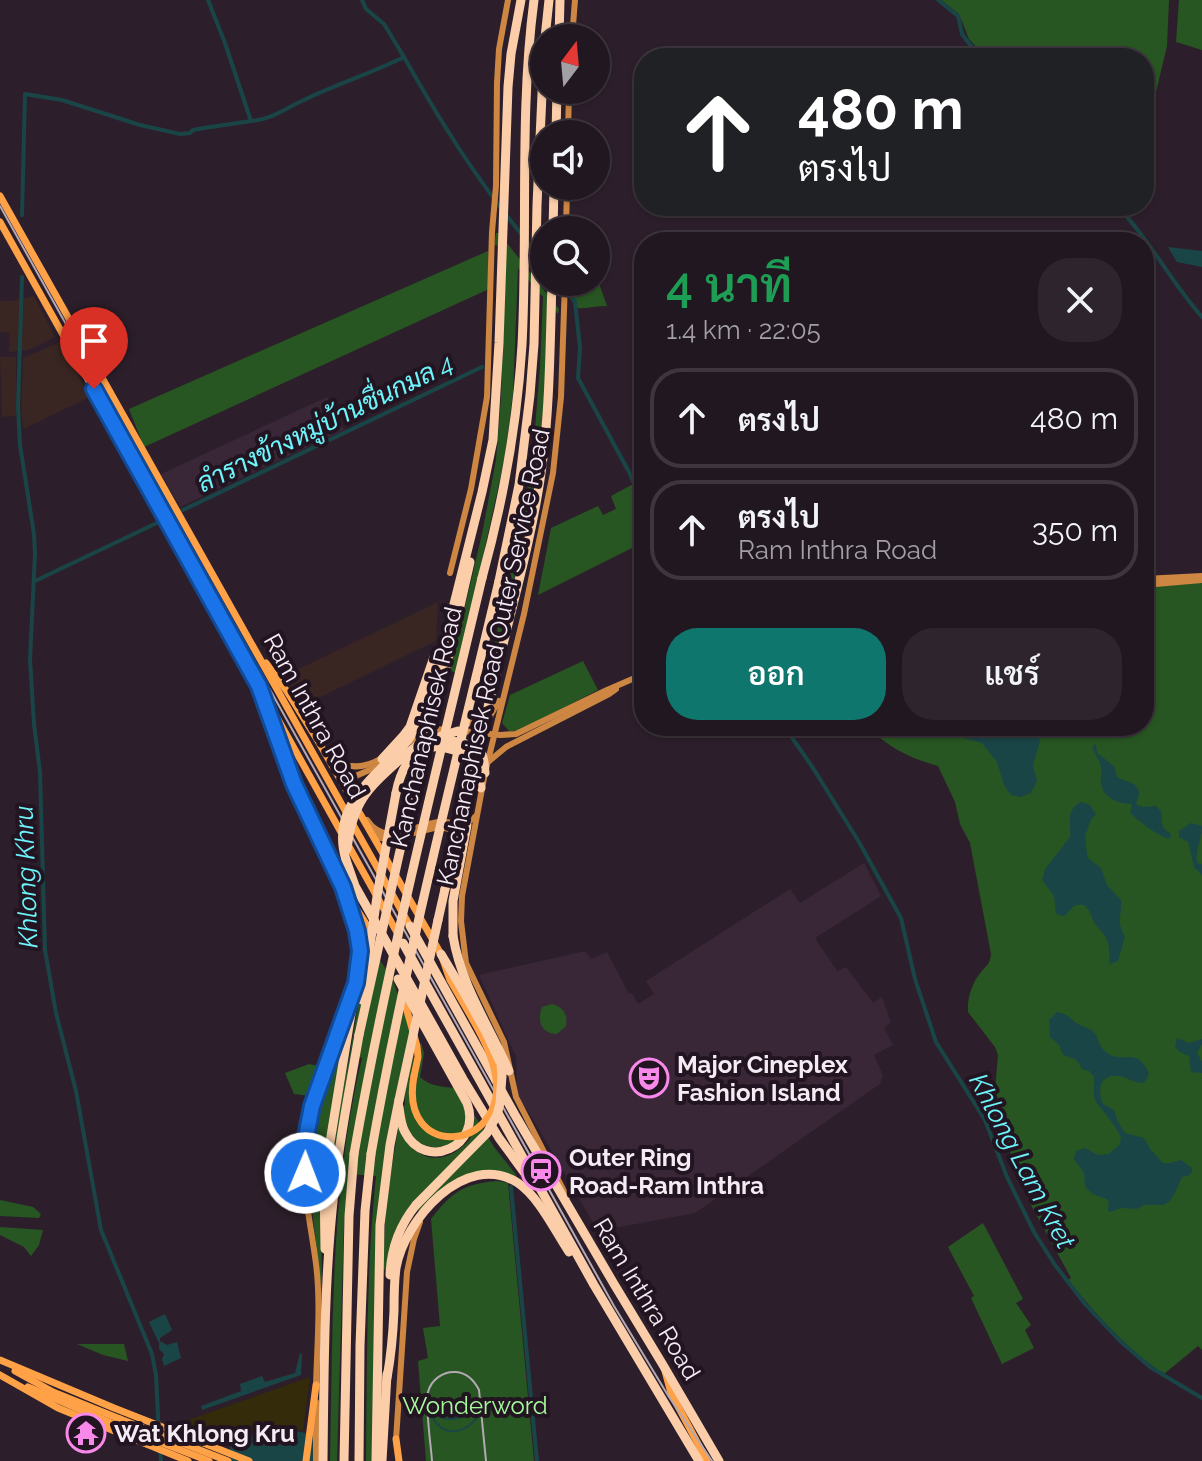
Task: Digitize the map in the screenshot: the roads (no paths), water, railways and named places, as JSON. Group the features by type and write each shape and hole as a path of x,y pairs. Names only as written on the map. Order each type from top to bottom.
{"highway":[{"path":"359,1035 431,703 493,440 508,87 521,0"},
{"name":"Kanchanaphisek Road","path":"344,1461 349,1216 354,1154 394,951 512,441 521,359 524,198 534,0"},
{"path":"546,24 549,0"},
{"path":"559,24 560,0"},
{"name":"Kanchanaphisek Road","path":"359,1461 363,1256 371,1154 410,960 515,507 528,421 534,344 542,104"},
{"path":"379,1461 380,1225 390,1145 436,929 532,520 546,424 551,296"},
{"path":"482,492 479,519 447,663 431,703 409,739 353,800 343,828 342,842 355,886 463,1079 499,1138 547,1201"},
{"path":"382,759 404,735 415,716 457,589"},
{"path":"346,860 352,819 360,802 401,752 457,731"},
{"path":"424,741 439,739 481,751 485,773"},
{"path":"323,1461 317,1429 334,1192 359,1035 363,989 400,773 413,755 438,746 457,751 468,758 476,770 481,788"},
{"path":"473,774 453,901 453,936 469,991 509,1071"},
{"name":"Ram Inthra Road","path":"410,926 515,1115 719,1461"},
{"name":"Ram Inthra Road","path":"403,943 594,1285 703,1458"},
{"path":"387,1378 391,1256 397,1235 416,1205 487,1133 500,1103 501,1064 492,1042 441,954"},
{"path":"398,979 467,1103 470,1115 468,1131 461,1141 448,1150 427,1151 406,1135 398,1102"},
{"path":"328,1292 324,1179 356,983"},
{"path":"336,1041 342,1040 347,1045"},
{"path":"379,1461 396,1270 412,1226 448,1189 468,1177 491,1175 515,1181 536,1202 594,1285"}],"main road":[{"path":"450,573 471,489 487,397 497,83 499,49 508,0"},
{"path":"573,24 575,0"},
{"name":"Ram Inthra Road","path":"0,196 410,926"},
{"name":"Ram Inthra Road","path":"0,222 403,943"},
{"name":"Kanchanaphisek Road Outer Service Road","path":"565,296 560,413 553,473 524,614 481,788 461,910 464,956 469,970 504,1042 520,1107 563,1187 570,1208"},
{"path":"1154,581 1202,578"},
{"path":"252,646 286,690 318,741 441,954 450,980 489,1051 496,1077 492,1109 485,1121 465,1136 439,1136 427,1129 418,1118 412,1088 417,1046 398,979 343,887 294,784 259,686"},
{"path":"476,816 466,824 438,822 393,834 383,833 369,824 349,790 349,781 355,775 385,763 423,734 440,728 510,736 634,679"},
{"path":"488,762 506,747 619,686"},
{"path":"457,731 490,716 503,694"},
{"path":"457,731 488,725 494,719 498,704"},
{"path":"498,722 503,733 510,736"},
{"path":"318,741 329,755 347,766 359,767 401,752"},
{"path":"367,827 378,836 389,839 438,827 459,830 468,836 469,855"},
{"path":"310,1460 317,1429 317,1282 305,1173 305,1142 312,1106 356,983 359,964 359,941 343,887"},
{"path":"397,1461 407,1272 414,1239 428,1209"},
{"path":"0,1361 53,1392 209,1461"},
{"path":"0,1361 249,1461"},
{"path":"663,1365 671,1393 703,1458"},
{"path":"0,1374 59,1401 228,1461"},
{"path":"0,1374 58,1408 188,1461"},
{"path":"199,1461 200,1450 212,1447"}],"waterway":[{"name":"Khlong Lam Kret","path":"208,0 251,121 272,116 404,57 459,148 522,235"},
{"path":"362,0 366,9 384,24 404,57"},
{"path":"938,0 958,16 962,34 972,48"},
{"path":"22,215 25,94 62,100 140,125 180,134 251,121"},
{"path":"1126,216 1139,232"},
{"name":"Khlong Lam Kret","path":"527,242 530,246"},
{"path":"1154,253 1202,317"},
{"name":"Khlong Khru","path":"22,277 18,407 35,554 30,659 40,772 45,950 56,1013 76,1091 101,1230 152,1354 159,1436"},
{"name":"Khlong Lam Kret","path":"570,296 575,302 580,348 578,378 634,484"},
{"name":"ลำรางข้างหมู่บ้านชื่นกมล 4","path":"183,510 482,367"},
{"name":"ลำรางข้างหมู่บ้านชื่นกมล 4","path":"35,581 161,521"},
{"name":"Khlong Lam Kret","path":"791,736 859,842 901,918 915,979 936,1042 985,1120 1007,1177 1034,1232 1085,1304 1120,1341 1150,1367 1202,1398"},
{"path":"511,1187 537,1461"},
{"path":"435,1407 443,1418 448,1419 476,1410 479,1415 466,1427 445,1430 430,1410 435,1407"},
{"name":"Khlong Khru","path":"160,1449 161,1461"}],"railway":[{"path":"0,206 614,1306 712,1461"},
{"path":"432,1461 428,1392 438,1377 456,1372 470,1378 479,1390 486,1461"}],"place":[{"name":"Major Cineplex Fashion Island","path":"649,1078"},
{"name":"Outer Ring Road-Ram Inthra","path":"541,1171"},
{"name":"Wat Khlong Kru","path":"86,1433"}],"park label":[{"name":"Wonderword","path":"475,1405"}]}
